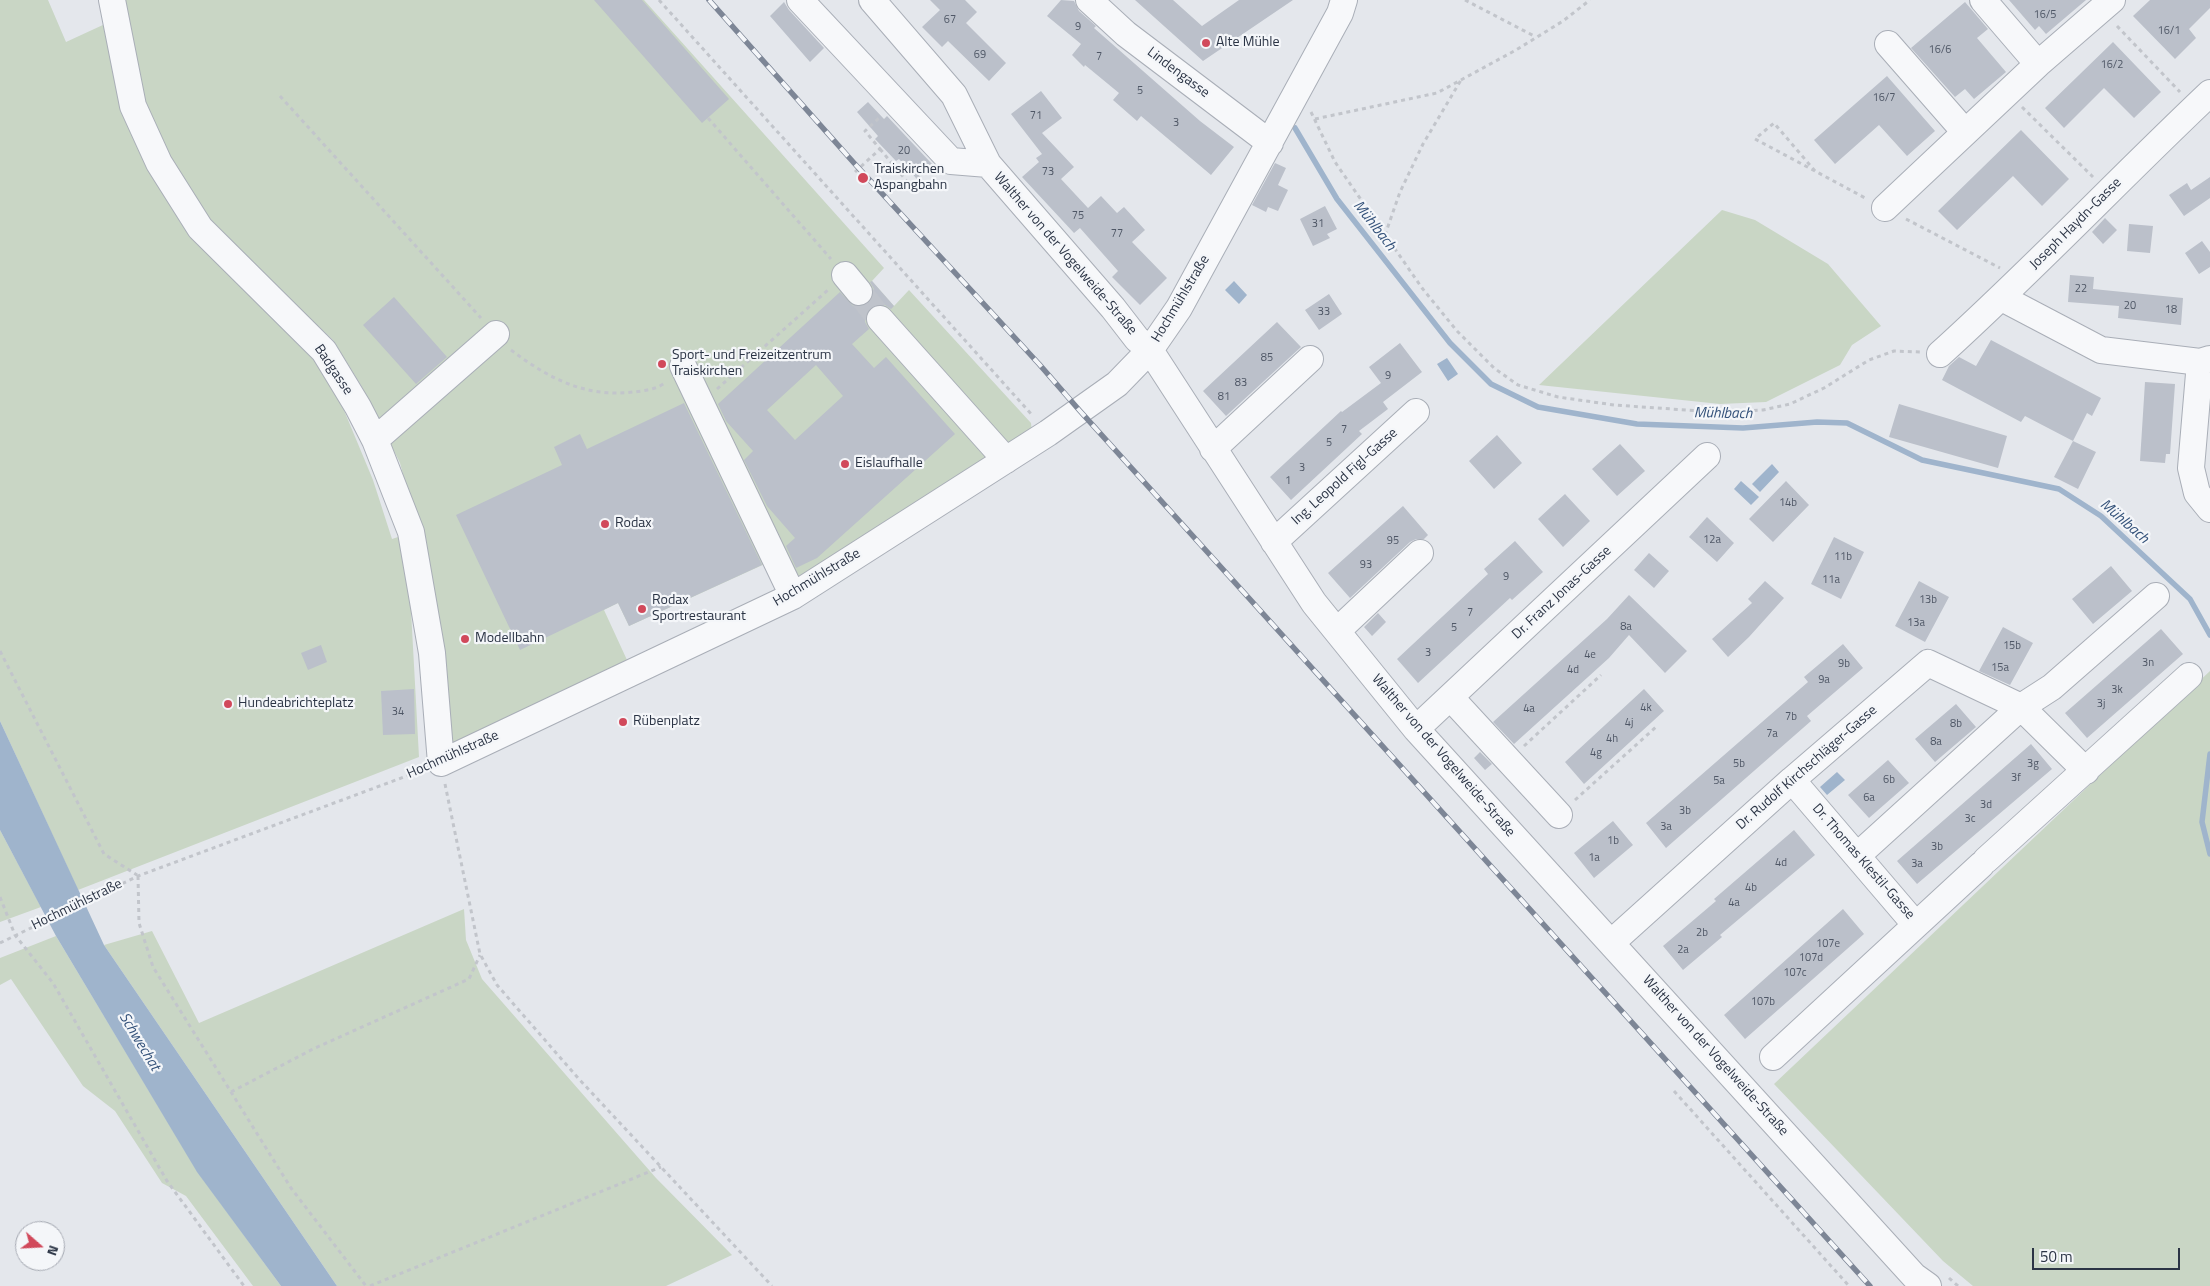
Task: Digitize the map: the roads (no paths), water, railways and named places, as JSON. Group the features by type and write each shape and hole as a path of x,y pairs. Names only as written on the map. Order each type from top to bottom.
{"street":[{"name":"Badgasse","path":"112,0 133,106 159,163 200,228 324,350 375,440 411,532 432,653 441,763"},
{"name":"Walther von der Vogelweide-Straße","path":"800,0 951,161 988,164"},
{"name":"Walther von der Vogelweide-Straße","path":"872,0 954,95 988,164 1113,308 1137,339 1150,350 1314,603 1416,729 1914,1276 1928,1286"},
{"name":"Lindengasse","path":"1089,0 1126,34 1270,143"},
{"name":"Hochmühlstraße","path":"441,763 794,596 1048,433 1117,384 1150,350 1179,308 1300,88 1340,13 1344,0"},
{"path":"1983,0 2038,64"},
{"path":"1885,208 2038,64 2106,5"},
{"path":"1888,44 1965,132"},
{"name":"Joseph Haydn-Gasse","path":"1940,354 2002,298 2202,100"},
{"path":"2002,298 2101,350 2205,360 2202,438 2191,468 2197,493 2210,509"},
{"path":"880,319 1006,460"},
{"path":"375,440 496,334"},
{"path":"1213,449 1310,360"},
{"path":"683,366 700,405 794,596"},
{"name":"Ing. Leopold Figl-Gasse","path":"1274,542 1416,412"},
{"name":"Dr. Franz Jonas-Gasse","path":"1416,729 1707,456"},
{"path":"1336,631 1420,553"},
{"path":"1858,855 2021,707 2052,687 2156,596"},
{"name":"Dr. Rudolf Kirchschläger-Gasse","path":"1611,943 1792,780 1928,663 2021,707"},
{"name":"Dr. Thomas Klestil-Gasse","path":"1792,780 1915,924 2189,676"},
{"path":"1451,698 1559,815"},
{"path":"2021,707 2086,771"},
{"path":"1774,1057 1915,924"}],"water":[{"path":"1234,281 1247,295 1239,304 1225,290"},
{"path":"1447,358 1458,374 1448,381 1437,364"},
{"path":"1772,464 1779,472 1760,492 1752,484"},
{"path":"1741,481 1759,497 1751,505 1734,489"},
{"name":"Schwechat","path":"0,721 104,945 337,1286 281,1286 197,1172 56,936 0,830"},
{"path":"1837,772 1845,780 1827,795 1820,787"}],"waterway":[{"name":"Mühlbach","path":"1295,128 1337,199 1450,343 1491,384 1538,407 1637,424 1743,428 1817,422 1847,423 1922,460 2059,489 2101,516 2190,599 2210,635"},
{"name":"Mühlbach","path":"2210,754 2202,822 2210,854"}],"tunnel":[{"path":"859,292 880,319"}],"railway":[{"path":"709,0 854,163 1039,364 1870,1286"}],"place":[{"name":"Alte Mühle","path":"1206,43"},
{"name":"Traiskirchen Aspangbahn","path":"863,178"},
{"name":"Sport- und Freizeitzentrum Traiskirchen","path":"662,364"},
{"name":"Eislaufhalle","path":"845,464"},
{"name":"Rodax","path":"605,524"},
{"name":"Rodax Sportrestaurant","path":"642,609"},
{"name":"Modellbahn","path":"465,639"},
{"name":"Hundeabrichteplatz","path":"228,704"},
{"name":"Rübenplatz","path":"623,722"}]}
